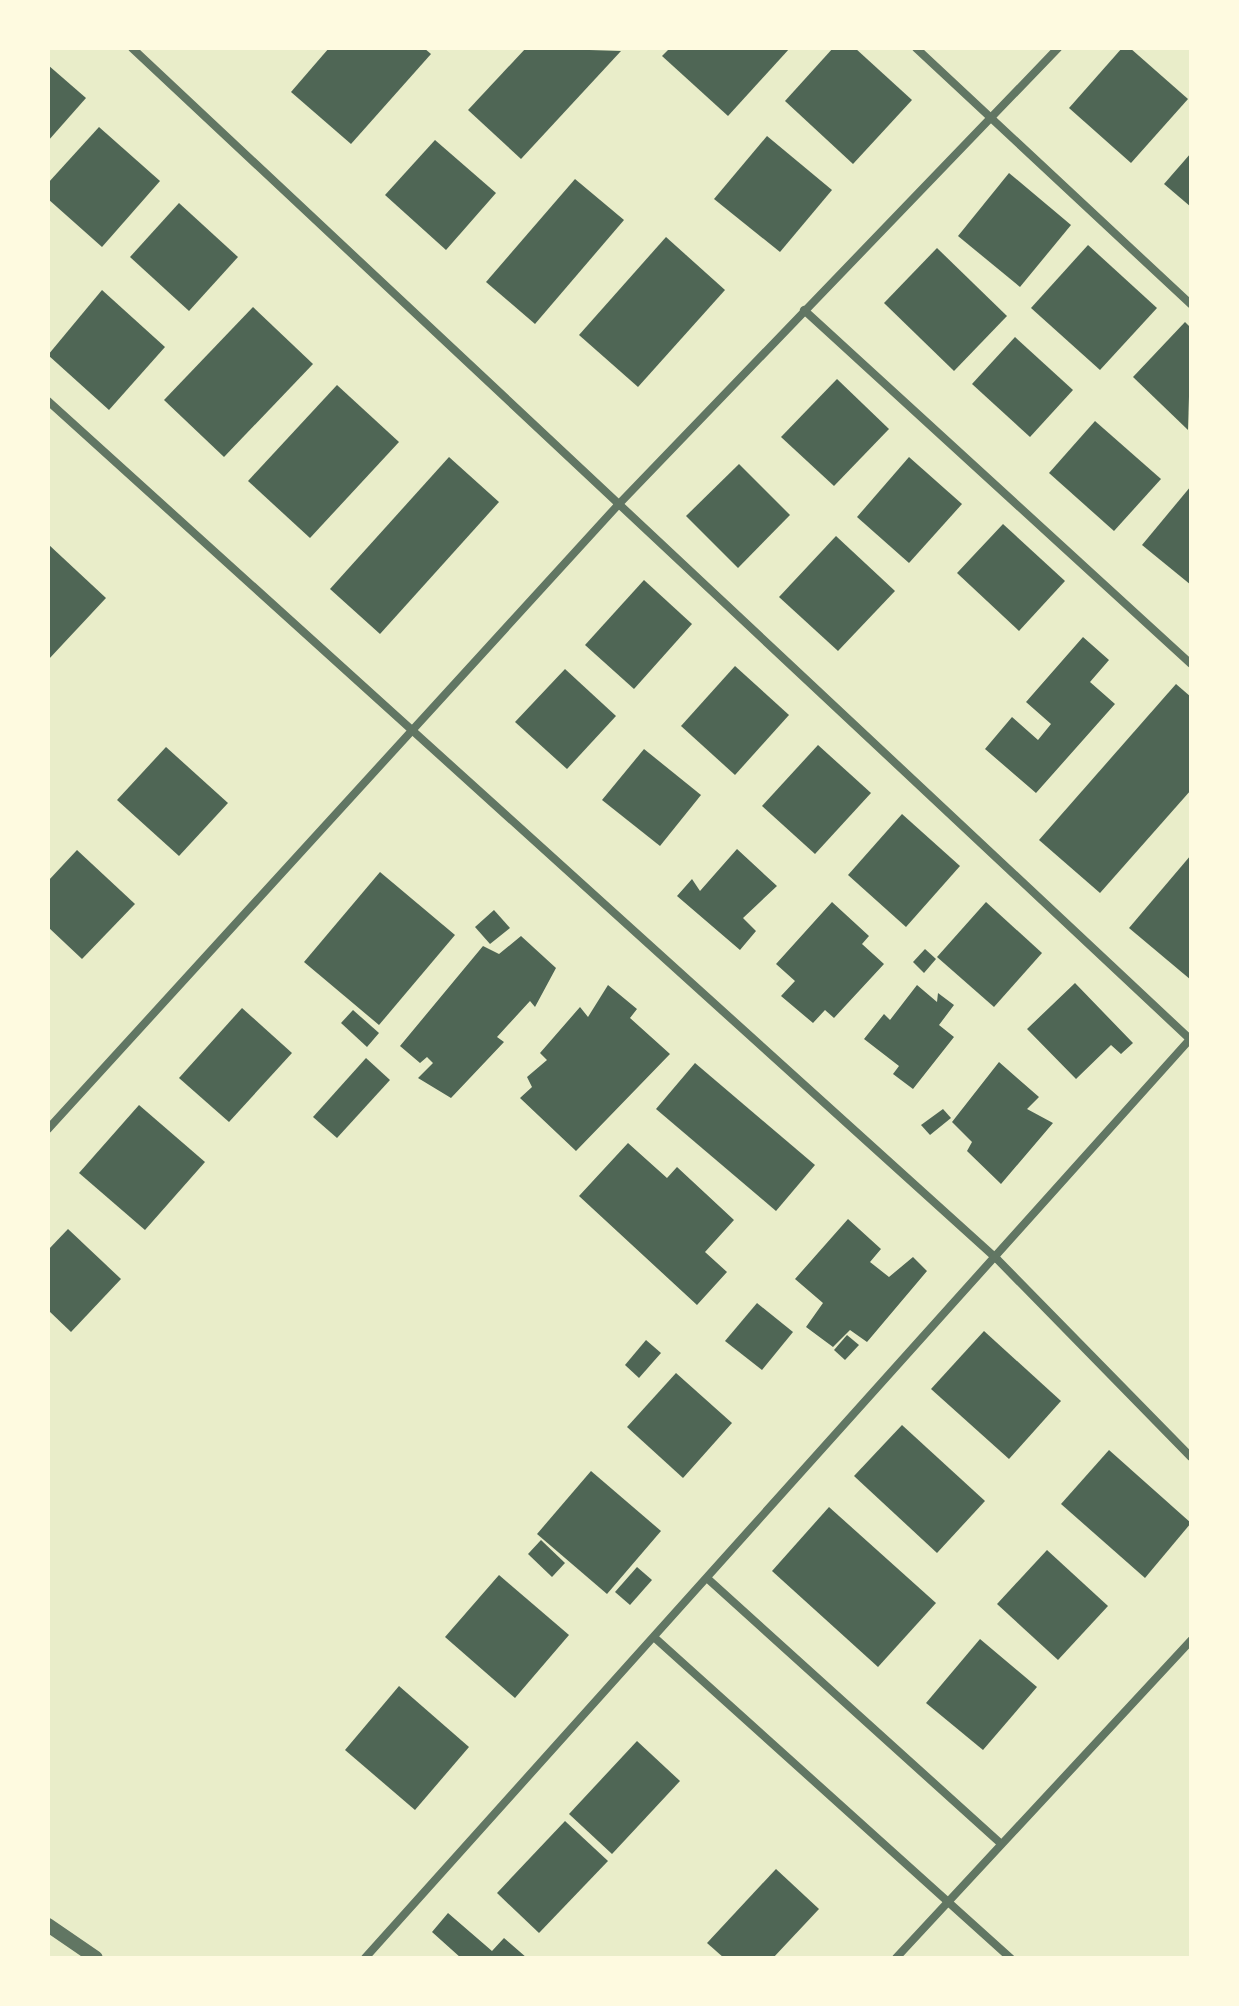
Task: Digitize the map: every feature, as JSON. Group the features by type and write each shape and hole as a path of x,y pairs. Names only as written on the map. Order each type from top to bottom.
{"street":[{"path":"132,48 617,506 1191,1039 997,1259 365,1958"},
{"path":"916,48 1191,304"},
{"path":"48,1129 617,506 1058,48"},
{"path":"804,310 1191,664"},
{"path":"48,401 997,1259 1191,1457"},
{"path":"708,1579 1000,1843"},
{"path":"655,1638 1011,1958"},
{"path":"896,1958 1191,1640"},
{"path":"48,1925 96,1958"}],"building":[{"path":"329,48 424,48 431,54 351,144 291,92"},
{"path":"526,48 621,51 521,159 468,110"},
{"path":"670,48 790,48 728,116 662,56"},
{"path":"833,48 855,48 912,100 853,164 785,101"},
{"path":"1122,48 1130,48 1188,99 1131,163 1069,108"},
{"path":"48,65 86,98 48,141"},
{"path":"99,127 160,181 102,247 48,199 48,183"},
{"path":"767,136 832,190 780,252 714,199"},
{"path":"435,140 496,193 446,250 385,195"},
{"path":"1191,153 1191,207 1164,184"},
{"path":"1009,173 1071,225 1020,287 958,236"},
{"path":"575,179 624,220 535,324 486,282"},
{"path":"179,203 238,257 189,311 130,257"},
{"path":"666,237 725,290 638,387 579,335"},
{"path":"1088,245 1157,308 1100,370 1031,308"},
{"path":"937,248 1007,316 954,371 884,303"},
{"path":"102,290 165,347 109,410 48,355"},
{"path":"253,307 313,364 224,457 164,400"},
{"path":"1185,322 1191,328 1188,430 1133,377"},
{"path":"1015,337 1073,390 1030,437 972,384"},
{"path":"837,379 889,429 834,486 781,437"},
{"path":"337,385 399,442 310,538 248,481"},
{"path":"1095,421 1161,479 1114,531 1049,473"},
{"path":"449,457 499,502 380,634 330,589"},
{"path":"909,457 962,504 909,563 857,517"},
{"path":"739,464 790,515 738,568 686,516"},
{"path":"1191,486 1191,585 1142,545"},
{"path":"1003,524 1065,581 1019,631 957,573"},
{"path":"836,536 895,591 838,651 779,597"},
{"path":"48,544 106,598 48,660"},
{"path":"644,580 692,624 634,689 585,645"},
{"path":"1083,637 1109,660 1090,682 1115,704 1036,793 985,749 1012,717 1038,740 1051,724 1026,702"},
{"path":"735,666 789,715 735,775 681,726"},
{"path":"565,669 616,716 567,769 515,722"},
{"path":"1176,684 1191,697 1191,790 1100,893 1039,840"},
{"path":"818,745 871,793 815,854 762,806"},
{"path":"166,747 228,803 179,856 117,800"},
{"path":"644,749 701,795 660,846 602,800"},
{"path":"902,814 960,866 906,927 848,875"},
{"path":"737,849 777,886 743,918 756,931 740,950 677,896 692,879 700,891"},
{"path":"77,850 135,904 82,959 48,927 48,881"},
{"path":"1191,855 1191,980 1129,928"},
{"path":"380,872 455,935 379,1025 304,962"},
{"path":"832,902 869,936 862,944 884,964 834,1018 825,1010 813,1023 781,996 795,981 776,964"},
{"path":"986,902 1042,953 994,1007 937,957"},
{"path":"494,910 510,928 490,944 475,927"},
{"path":"521,936 556,968 535,1007 530,1001 497,1037 504,1042 451,1098 418,1078 433,1063 427,1057 420,1063 400,1046 483,946 499,954"},
{"path":"925,949 936,959 924,973 913,962"},
{"path":"1075,983 1133,1043 1121,1054 1111,1045 1076,1079 1027,1029"},
{"path":"608,985 637,1009 630,1018 670,1054 576,1151 520,1098 532,1087 527,1077 547,1060 540,1053 580,1007 588,1017"},
{"path":"917,985 937,1002 938,993 954,1005 939,1025 954,1037 913,1089 893,1074 899,1066 864,1039 884,1014 890,1020"},
{"path":"242,1008 292,1053 229,1122 179,1078"},
{"path":"353,1010 379,1033 367,1047 341,1023"},
{"path":"366,1058 390,1080 337,1138 313,1117"},
{"path":"999,1062 1039,1097 1027,1109 1053,1123 1001,1184 967,1151 972,1142 952,1122"},
{"path":"695,1063 815,1165 776,1211 656,1109"},
{"path":"139,1105 205,1162 145,1230 79,1173"},
{"path":"943,1109 951,1118 930,1135 921,1125"},
{"path":"628,1143 667,1178 677,1167 734,1220 705,1252 727,1272 697,1305 579,1196"},
{"path":"848,1219 881,1249 870,1262 889,1277 913,1257 927,1271 867,1342 850,1330 833,1347 806,1327 823,1303 795,1279"},
{"path":"68,1229 121,1279 71,1332 48,1310 48,1250"},
{"path":"757,1303 793,1332 762,1370 725,1341"},
{"path":"984,1331 1061,1401 1009,1459 931,1389"},
{"path":"847,1335 859,1345 845,1360 834,1350"},
{"path":"646,1340 661,1353 639,1378 625,1365"},
{"path":"676,1373 732,1423 683,1478 627,1427"},
{"path":"902,1425 985,1501 937,1553 854,1476"},
{"path":"1109,1450 1191,1523 1145,1578 1061,1504"},
{"path":"591,1471 661,1531 607,1594 537,1534"},
{"path":"829,1507 936,1603 878,1667 772,1571"},
{"path":"541,1540 565,1563 552,1577 528,1554"},
{"path":"1047,1550 1108,1606 1058,1660 997,1604"},
{"path":"637,1567 652,1580 630,1605 615,1592"},
{"path":"499,1575 569,1635 515,1698 445,1637"},
{"path":"980,1639 1037,1687 983,1750 926,1703"},
{"path":"399,1686 469,1747 415,1810 345,1750"},
{"path":"637,1741 680,1781 612,1854 569,1814"},
{"path":"565,1821 608,1861 539,1933 497,1893"},
{"path":"776,1869 819,1909 773,1958 724,1958 707,1943"},
{"path":"448,1913 492,1951 504,1938 527,1958 461,1958 432,1932"}]}
